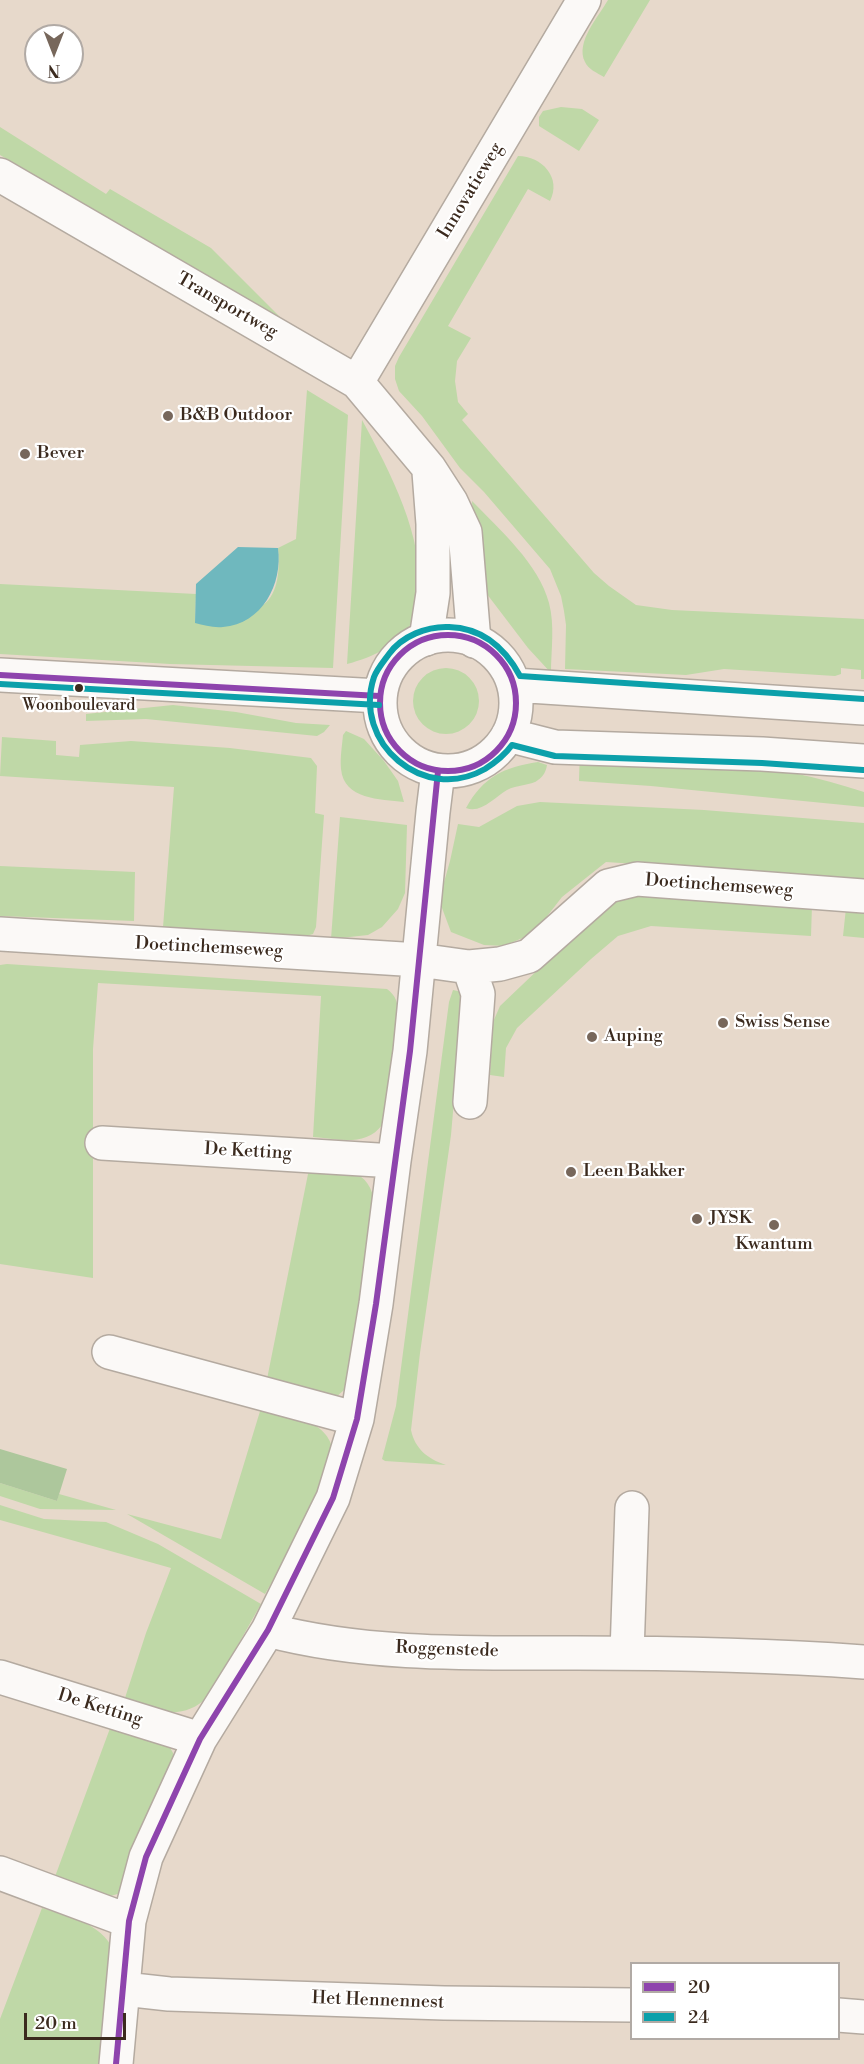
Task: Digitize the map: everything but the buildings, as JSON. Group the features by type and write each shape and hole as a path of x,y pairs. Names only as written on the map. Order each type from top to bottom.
{"street":[{"name":"Innovatieweg","path":"357,382 584,0"},
{"name":"Transportweg","path":"0,175 357,382 429,468 451,502 465,532 474,640"},
{"path":"426,639 433,593 433,524 429,468"},
{"path":"442,635 474,640 491,651 505,667 514,686 516,702 514,719 508,735 496,752 479,764 459,771 438,771 413,763 394,746 382,722 379,696 384,678 394,660 408,647 426,639 442,635"},
{"path":"0,675 379,696"},
{"path":"514,686 864,708"},
{"path":"508,735 555,747 762,754 864,761"},
{"path":"116,2064 129,1921 146,1857 200,1738 268,1630 333,1498 357,1419 376,1304 410,1051 438,771"},
{"name":"Doetinchemseweg","path":"476,1031 483,1009 496,986 609,886 637,879 864,896"},
{"name":"Doetinchemseweg","path":"0,934 419,960 469,967 500,964 529,956"},
{"name":"Doetinchemseweg","path":"469,967 478,994 470,1102"},
{"name":"De Ketting","path":"102,1143 394,1161"},
{"path":"109,1352 357,1419"},
{"path":"627,1653 632,1508"},
{"name":"Roggenstede","path":"268,1630 294,1637 367,1647 479,1653 627,1653 799,1657 864,1662"},
{"name":"De Ketting","path":"0,1677 200,1738"},
{"path":"0,1873 129,1921"},
{"name":"Het Hennennest","path":"124,1989 169,1994 444,2003 630,2005"},
{"path":"840,2015 864,2017"}],"green space":[{"path":"608,0 650,0 604,77 586,64 583,46 589,30"},
{"path":"561,107 582,109 599,120 579,151 539,126 539,117 543,111"},
{"path":"0,127 106,194 110,189 211,248 284,321 0,155"},
{"path":"518,156 527,157 542,164 551,177 553,192 550,201 528,189 448,326 471,338 457,361 455,381 458,402 468,414 462,420 594,573 636,605 672,610 864,619 864,679 861,679 861,670 841,668 841,674 835,676 724,669 686,675 565,669 564,611 561,596 550,569 484,492 460,468 422,416 399,391 395,379 395,366 399,357"},
{"path":"307,390 348,415 333,668 170,664 0,654 0,584 196,594 195,623 263,605 275,587 279,563 278,548 296,539"},
{"path":"362,420 394,483 411,529 419,575 418,597 414,619 401,636 376,654 347,664"},
{"path":"472,501 517,548 537,575 544,589 552,620 551,673 528,648 477,581"},
{"path":"446,668 459,670 469,678 477,688 479,701 477,714 469,724 459,732 446,734 433,732 423,724 415,714 413,701 415,688 423,678 433,670"},
{"path":"173,705 236,712 296,723 330,725 317,736 146,719 86,721 86,714"},
{"path":"346,731 364,739 384,761 398,781 404,802 365,796 349,787 341,769 343,735"},
{"path":"2,737 56,741 56,755 79,757 80,745 131,741 230,748 311,758 317,766 315,813 324,815 316,927 313,934 306,936 163,927 174,787 0,776"},
{"path":"580,746 687,756 795,773 864,792 864,807 579,781"},
{"path":"538,762 547,765 543,775 536,782 507,790 477,809 466,808 480,788 496,775 515,767"},
{"path":"540,802 704,810 864,823 864,879 606,862 562,897 534,933 504,946 484,945 451,932 439,900 458,824 479,827 517,806"},
{"path":"340,817 407,825 405,893 398,909 382,927 368,935 331,939"},
{"path":"0,866 135,872 134,921 0,916"},
{"path":"629,895 812,905 811,936 651,926 618,936 517,1028 506,1048 504,1077 490,1075 493,1022 500,1006 610,901"},
{"path":"846,908 864,909 864,938 843,936"},
{"path":"0,965 387,989 396,1000 398,1014 382,1125 375,1132 359,1139 313,1137 321,996 98,983 93,1049 93,1278 0,1264"},
{"path":"453,990 462,992 463,996 451,1135 411,1430 416,1443 423,1452 446,1465 385,1461 382,1459 396,1406 449,1002"},
{"path":"309,1169 340,1170 358,1175 365,1180 374,1199 353,1372 344,1390 335,1398 266,1384"},
{"path":"261,1408 296,1417 318,1427 326,1434 333,1456 302,1530 265,1594 127,1514 221,1539"},
{"path":"0,1449 67,1469 57,1501 0,1483"},
{"path":"0,1483 57,1501 59,1494 116,1510 40,1509 0,1496"},
{"path":"0,1505 44,1519 106,1522 158,1544 261,1604 209,1696 199,1704 179,1712 158,1710 124,1701 146,1633 171,1568 0,1520"},
{"path":"112,1723 167,1742 173,1753 174,1764 121,1893 107,1897 53,1882"},
{"path":"42,1908 89,1925 111,1945 102,2064 0,2064 0,2019"}],"water":[{"path":"238,547 278,548 277,575 267,600 249,618 237,624 219,627 195,623 196,584"}],"transit line":[{"name":"24","path":"863,770 762,763 555,756 512,745 485,769 462,778 439,779 417,773 398,761 383,744 373,724 370,701 375,674 394,648 416,633 441,627 472,631 491,641 500,648 520,676 864,699"},
{"name":"20","path":"448,635 474,640 496,655 511,677 516,703 511,729 496,751 474,766 448,771 422,766 400,751 385,729 380,703 385,677 400,655 422,640 448,635"},
{"name":"20","path":"0,675 379,696"},
{"name":"24","path":"0,684 379,705"},
{"name":"20","path":"116,2064 129,1921 146,1857 200,1739 268,1630 333,1498 357,1419 376,1304 410,1051 438,771"}],"place":[{"name":"B&B Outdoor","path":"168,416"},
{"name":"Bever","path":"25,454"},
{"name":"Woonboulevard","path":"79,688"},
{"name":"Swiss Sense","path":"723,1023"},
{"name":"Auping","path":"592,1037"},
{"name":"Leen Bakker","path":"571,1172"},
{"name":"JYSK","path":"697,1219"},
{"name":"Kwantum","path":"774,1225"}]}
